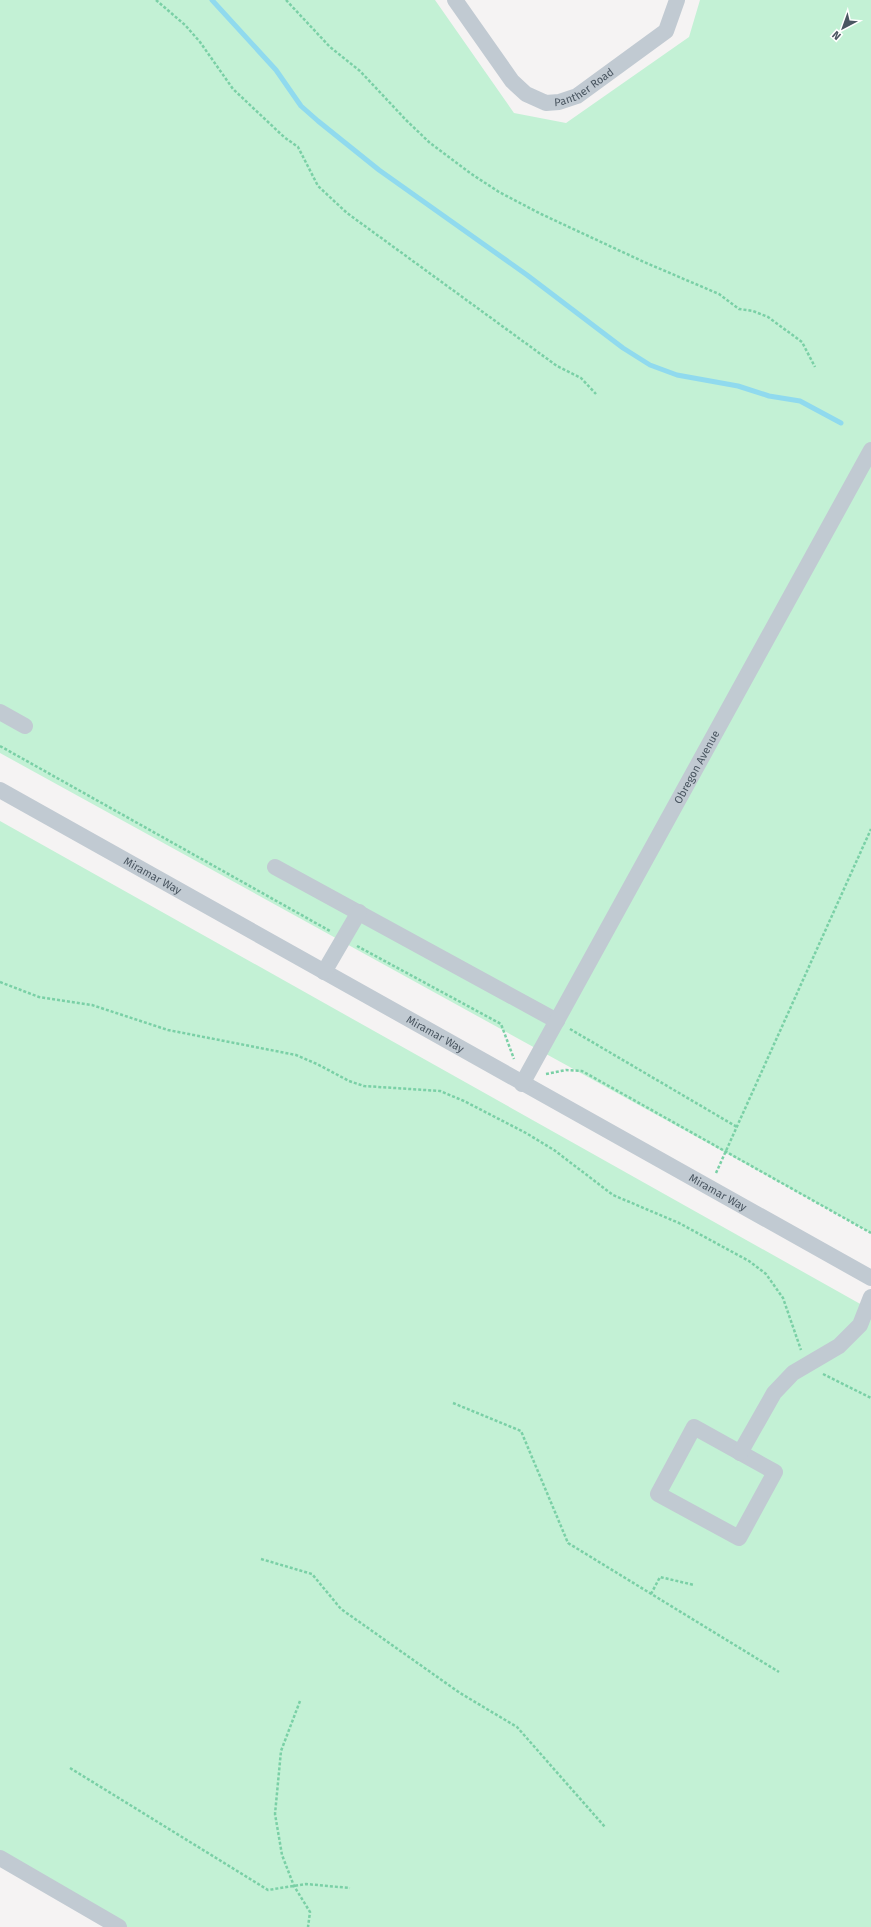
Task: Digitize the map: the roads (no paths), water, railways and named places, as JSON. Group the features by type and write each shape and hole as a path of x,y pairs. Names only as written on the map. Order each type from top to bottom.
{"street":[{"name":"Panther Road","path":"455,0 512,81 526,94 546,103 559,102 577,96 666,31 678,0"},
{"name":"Obregon Avenue","path":"526,1077 871,450"},
{"path":"0,712 25,726"},
{"name":"Miramar Way","path":"0,790 324,972 526,1077 710,1188 871,1278"},
{"path":"275,867 557,1021"},
{"path":"324,972 359,912"},
{"path":"740,1453 774,1393 793,1373 839,1346 860,1325 871,1297"},
{"path":"694,1428 740,1453 775,1472 739,1538 658,1494 694,1428"},
{"path":"0,1858 118,1927"}],"waterway":[{"path":"212,0 276,70 301,106 318,121 379,170 527,275 623,348 650,365 677,375 738,386 769,396 800,401 841,423"}]}
